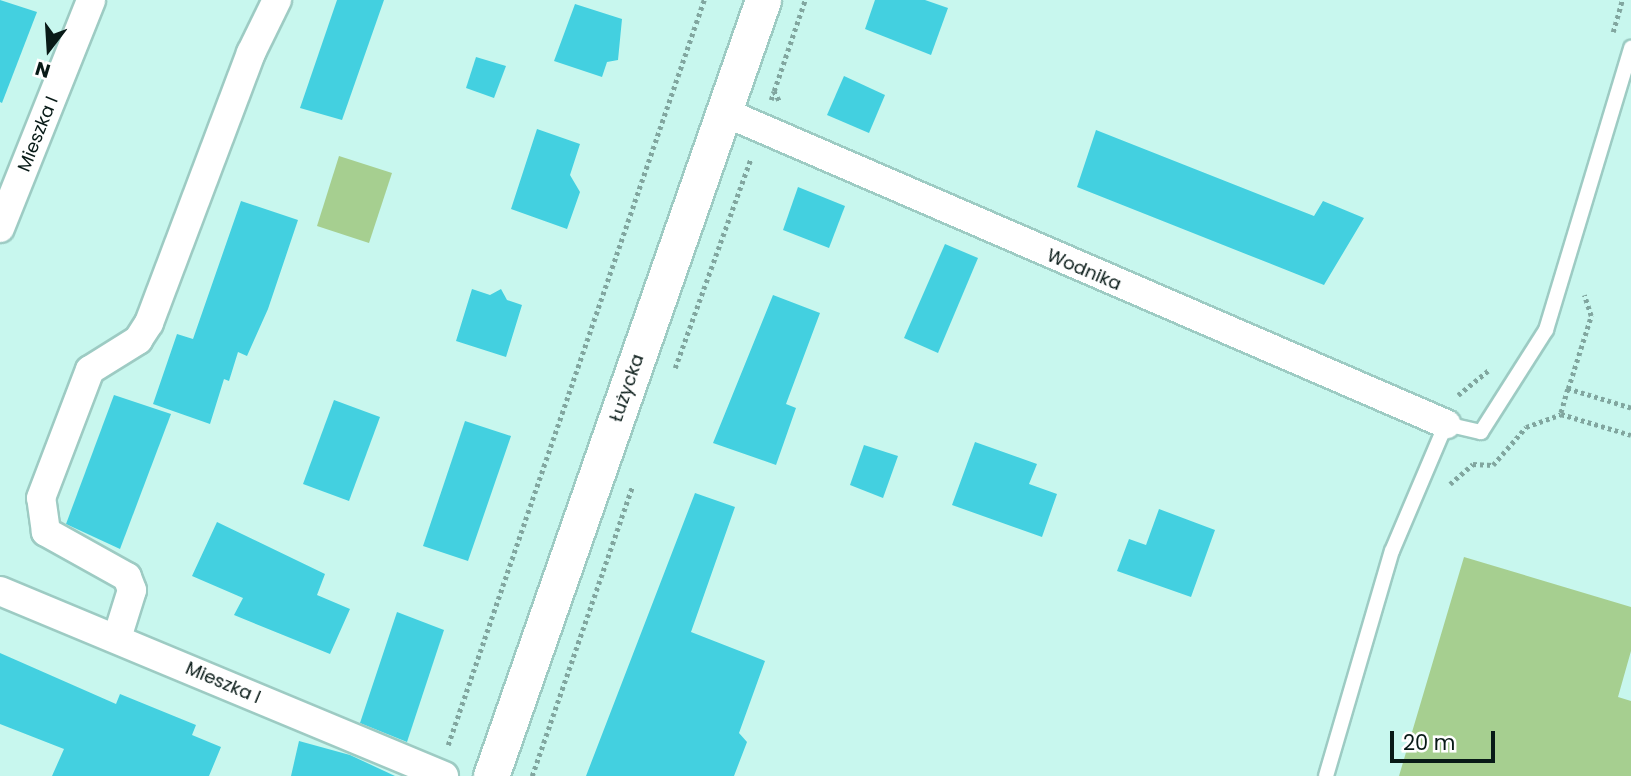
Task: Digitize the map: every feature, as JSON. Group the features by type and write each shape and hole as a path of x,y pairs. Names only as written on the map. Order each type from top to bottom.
{"street":[{"name":"Mieszka I","path":"0,228 91,0"},
{"path":"117,638 132,590 128,577 46,532 41,498 90,370 138,340 149,323 251,52 277,0"},
{"name":"Łużycka","path":"491,776 763,0"},
{"name":"Wodnika","path":"724,112 762,126 1446,424"},
{"name":"Mieszka I","path":"0,591 441,775"}],"lane":[{"path":"1326,776 1392,551 1446,424 1481,432 1546,330 1631,48"}],"path":[{"path":"441,775 704,0"},
{"path":"672,374 805,0"},
{"path":"1610,40 1622,0"},
{"path":"774,91 785,108"},
{"path":"751,158 761,155"},
{"path":"1561,414 1591,316 1583,281"},
{"path":"1452,397 1495,361"},
{"path":"1569,389 1631,408"},
{"path":"1445,489 1474,464 1493,465 1526,427 1561,414 1631,435"},
{"path":"532,776 636,478"}],"green space":[{"path":"339,156 392,173 369,243 317,226"},
{"path":"1464,557 1631,607 1631,651 1618,697 1631,701 1631,776 1399,776"}],"building":[{"path":"0,0 37,12 2,103 0,102"},
{"path":"337,0 384,0 342,120 300,108"},
{"path":"875,0 925,0 948,8 931,55 865,29"},
{"path":"575,4 622,19 618,60 607,62 602,77 554,61"},
{"path":"476,57 506,66 494,98 466,88"},
{"path":"844,76 885,95 869,133 827,115"},
{"path":"537,129 580,144 570,175 580,192 567,229 511,209"},
{"path":"1096,130 1314,216 1323,201 1364,218 1324,285 1077,187"},
{"path":"798,187 845,206 829,248 783,230"},
{"path":"241,201 298,220 268,309 247,356 238,352 229,381 224,379 210,424 153,404 177,334 193,339"},
{"path":"945,244 978,258 938,353 904,338"},
{"path":"472,289 490,295 501,289 507,300 522,305 506,357 456,341"},
{"path":"773,295 820,313 786,404 796,408 776,465 713,443"},
{"path":"114,395 171,414 120,549 66,524"},
{"path":"334,400 380,417 349,501 303,484"},
{"path":"465,421 511,436 468,561 423,546"},
{"path":"975,442 1037,464 1029,484 1057,494 1042,537 952,505"},
{"path":"864,445 898,456 883,498 850,485"},
{"path":"695,493 735,507 691,632 765,661 739,733 747,742 734,776 586,776"},
{"path":"1159,509 1215,530 1191,597 1117,571 1129,539 1146,545"},
{"path":"217,522 325,574 317,595 350,609 330,654 234,615 243,598 192,576"},
{"path":"397,612 444,630 407,742 360,723"},
{"path":"0,653 116,704 120,694 196,725 192,735 221,747 209,776 52,776 64,749 0,724"},
{"path":"299,741 350,755 395,776 291,776"}]}
